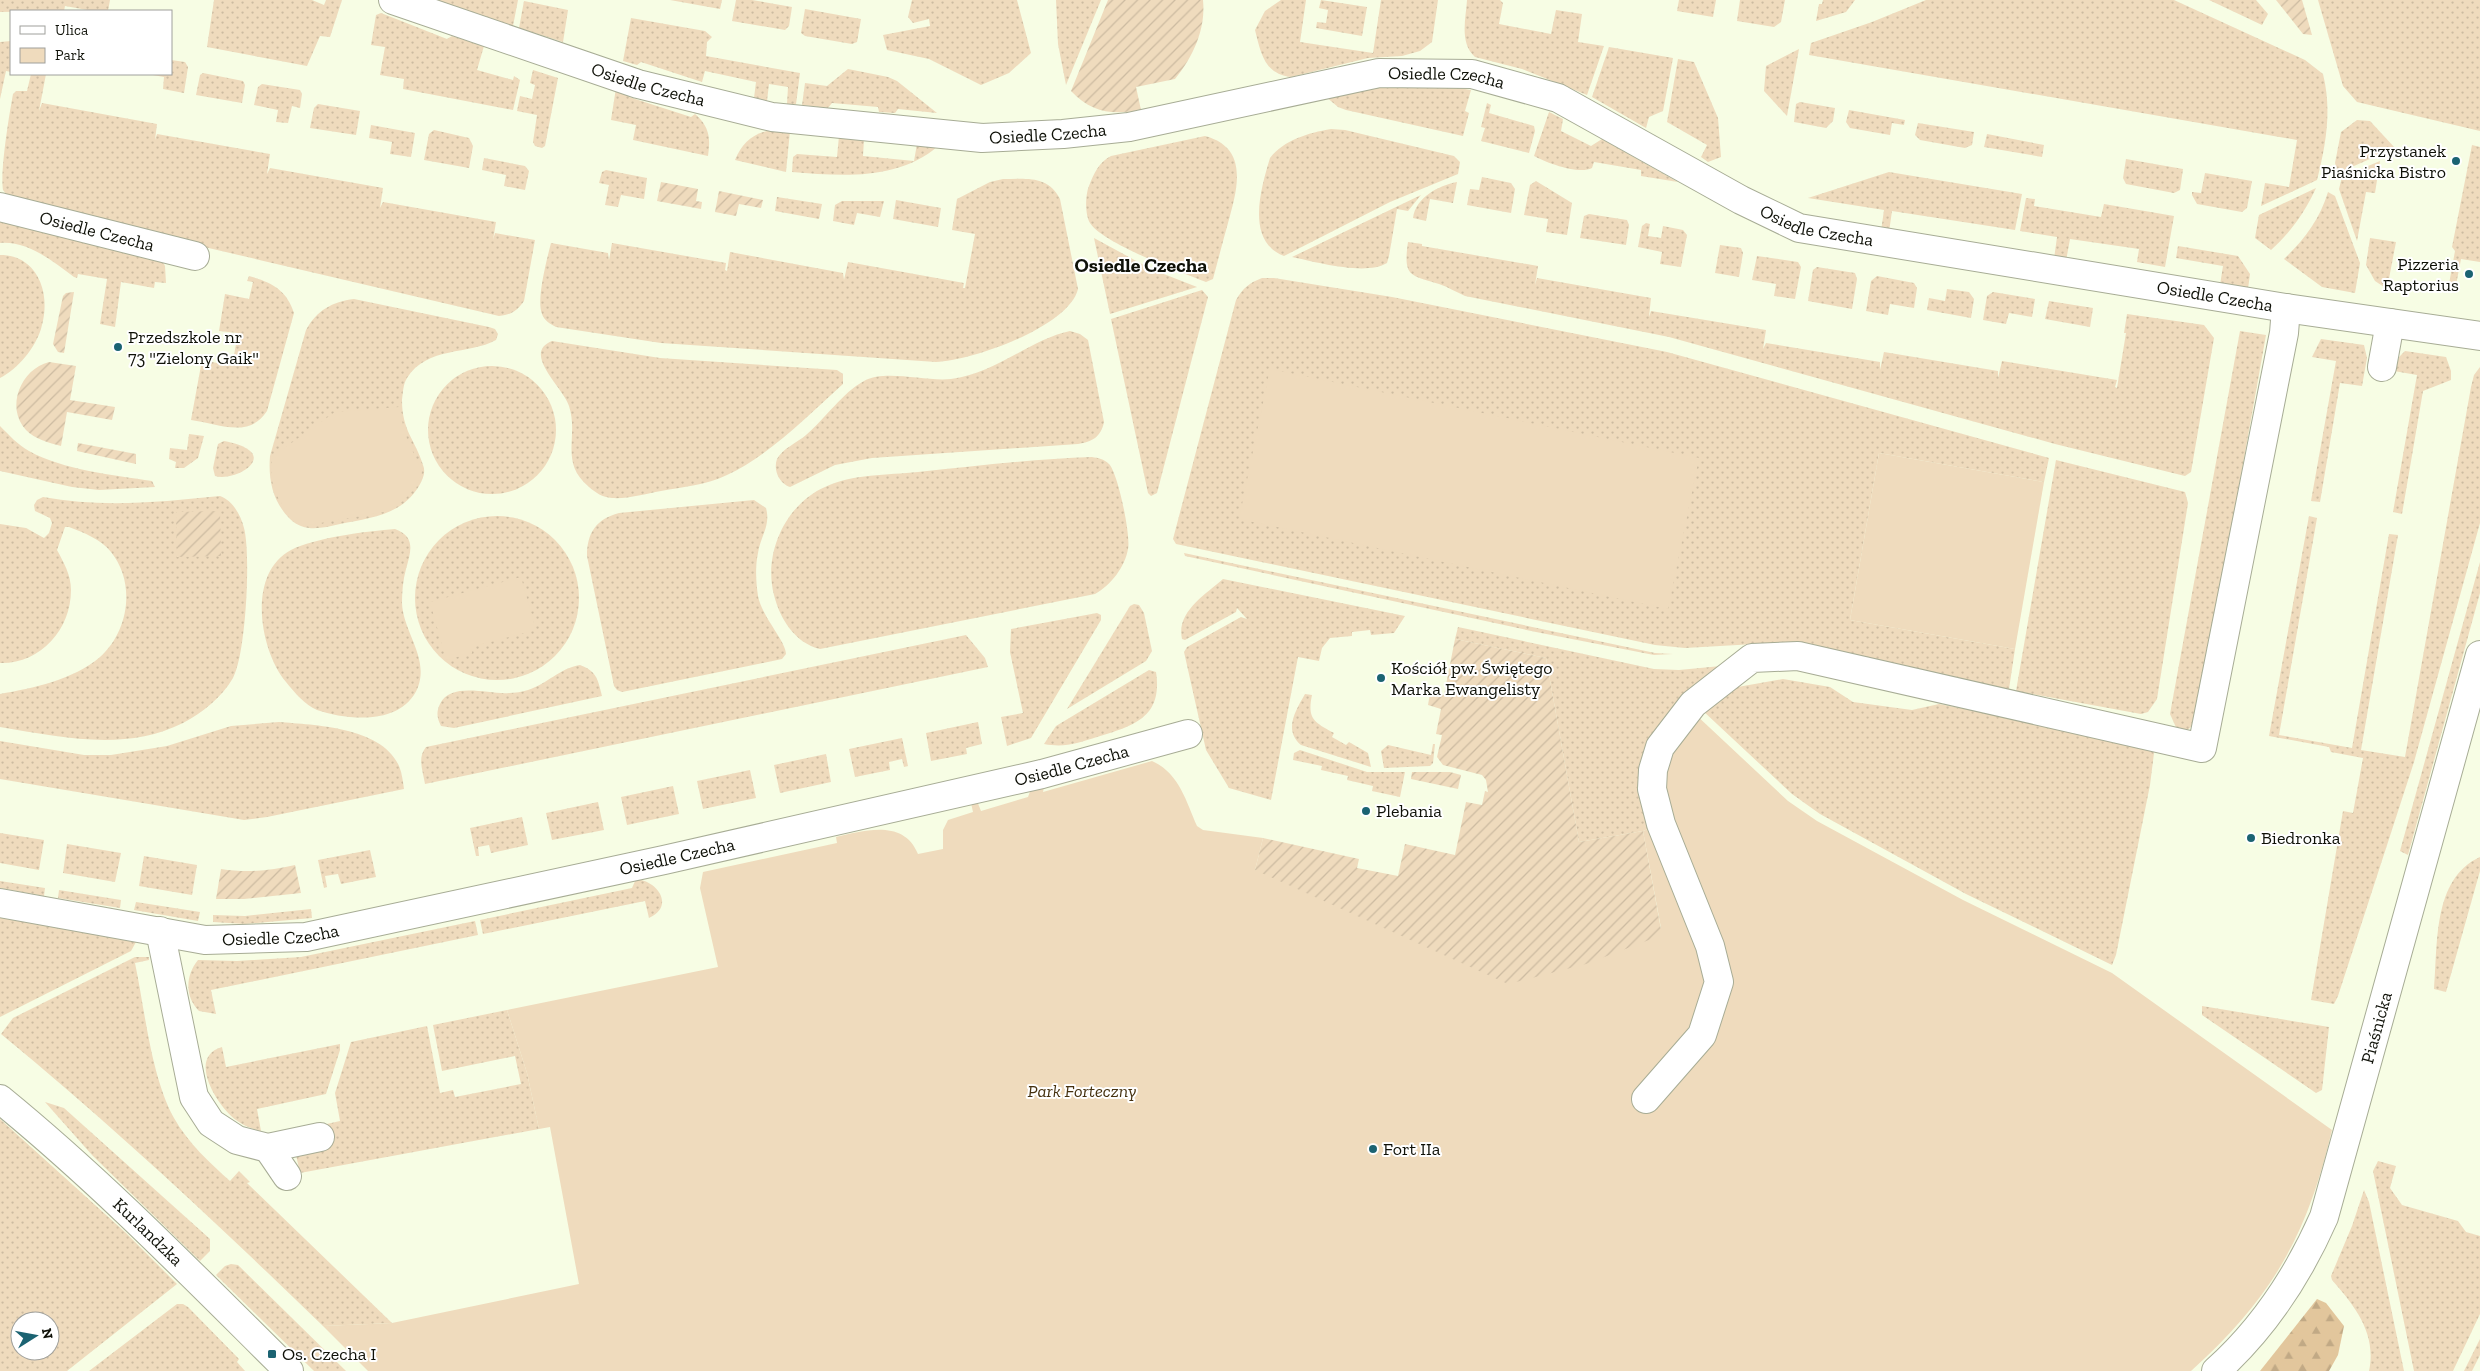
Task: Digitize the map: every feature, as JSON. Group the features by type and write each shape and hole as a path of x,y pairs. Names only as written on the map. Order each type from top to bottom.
{"street":[{"name":"Osiedle Czecha","path":"393,0 638,84 772,117 982,138 1062,134 1129,127 1379,73 1472,74 1558,98 1741,200 1799,228 2286,308 2480,336"},
{"name":"Osiedle Czecha","path":"0,206 195,256"},
{"path":"1646,1099 1702,1035 1719,982 1710,946 1660,824 1652,789 1653,770 1660,747 1693,704 1752,658 1798,656 2202,748 2284,333 2286,308"},
{"path":"2382,367 2390,323"},
{"name":"Piaśnicka","path":"2216,1371 2245,1342 2284,1293 2308,1253 2324,1217 2480,655"},
{"name":"Osiedle Czecha","path":"0,902 205,940 306,936 674,858 1022,778 1188,734"},
{"path":"160,931 194,1097 211,1122 237,1140 268,1148 320,1137"},
{"name":"Kurlandzka","path":"0,1099 53,1142 100,1186 289,1371"},
{"path":"268,1148 287,1176"}],"green space":[{"path":"0,0 110,0 108,10 87,10 65,6 64,10 10,10 10,12 0,12"},
{"path":"214,0 312,0 324,5 326,0 342,0 330,37 320,36 307,66 207,47"},
{"path":"436,0 518,0 513,26"},
{"path":"670,0 722,0 720,9"},
{"path":"736,0 752,0 792,7 789,26 785,30 732,21"},
{"path":"912,0 1017,0 1031,53 1009,73 981,85 929,59 887,50 883,35 930,26 929,19 913,23 908,17"},
{"path":"1056,0 1101,0 1066,85 1058,44"},
{"path":"1108,0 1203,0 1200,32 1193,52 1175,79 1136,87 1141,110 1103,111 1087,104 1071,91"},
{"path":"1281,0 1306,0 1300,42 1373,53 1381,0 1438,0 1432,42 1420,51 1402,56 1368,58 1291,77 1275,72 1269,67 1262,54 1255,30 1265,11"},
{"path":"1321,0 1367,7 1362,36 1316,28 1317,22 1326,23 1328,10 1319,8"},
{"path":"1467,0 1500,0 1503,3 1499,24 1551,34 1556,10 1582,14 1578,42 1604,46 1587,95 1522,69 1475,57 1470,51 1465,38"},
{"path":"1679,0 1716,0 1713,17 1677,11"},
{"path":"1740,0 1785,0 1781,22 1774,27 1737,21"},
{"path":"1823,0 1855,0 1846,12 1816,21 1819,4 1822,4"},
{"path":"1926,0 2174,0 2305,60 2323,74 2326,87 2327,127 2317,180 2261,206 2265,183 2289,187 2297,140 1809,55 1811,43 1872,22"},
{"path":"2209,0 2256,0 2268,14 2262,25"},
{"path":"2276,0 2302,0 2312,35 2303,34"},
{"path":"2318,0 2480,0 2480,131 2357,102 2343,86"},
{"path":"524,1 568,10 563,42 519,28"},
{"path":"805,9 861,19 857,42 852,44 805,36 801,33"},
{"path":"381,13 447,39 452,36 484,46 477,70 513,80 514,76 520,80 513,110 403,89 404,79 380,75 385,47 371,45 376,15"},
{"path":"631,18 705,31 712,37 707,42 706,56 800,73 796,104 787,104 788,87 769,84 767,101 754,98 756,82 705,71 702,82 641,62 637,65 623,61"},
{"path":"10,41 10,72 6,71 0,99 0,42"},
{"path":"1609,47 1673,58 1663,111 1649,117 1646,128 1592,97"},
{"path":"1799,49 1787,116 1764,91 1766,66"},
{"path":"1678,59 1694,62 1718,118 1721,157 1708,162 1701,157 1707,145 1667,122"},
{"path":"172,60 185,62 188,67 184,93 163,89 164,77 153,75 172,75"},
{"path":"848,69 888,77 897,81 937,113 898,109 895,113 879,112 878,107 832,103 828,108 802,105 805,83 827,86"},
{"path":"533,70 558,78 545,146 542,148 535,146 533,142 537,115 517,111 520,96 532,99 535,85 530,83"},
{"path":"203,73 243,81 245,85 242,103 196,95 200,75"},
{"path":"31,75 46,75 39,111 42,103 157,124 155,140 157,134 270,154 267,174 270,168 383,188 380,208 383,202 496,222 493,240 495,233 535,240 524,301 513,312 499,316 25,205 5,193 2,181 5,143 13,94 16,91 27,91"},
{"path":"262,84 300,90 302,94 300,108 292,106 288,123 276,122 278,110 254,105 258,87"},
{"path":"1380,84 1436,84 1471,90 1465,111 1469,113 1463,136 1346,110 1338,107 1325,96"},
{"path":"616,88 628,92 629,97 691,117 695,114 703,123 708,133 708,156 633,140 636,125 611,120"},
{"path":"1800,102 1835,108 1833,121 1826,128 1794,122 1796,104"},
{"path":"1487,103 1491,105 1489,113 1534,126 1535,131 1529,153 1481,141 1485,128 1481,127"},
{"path":"318,104 360,111 356,135 310,128 314,108"},
{"path":"1849,110 1905,120 1904,125 1892,123 1890,135 1850,128 1846,122"},
{"path":"1549,112 1563,119 1561,131 1591,146 1602,139 1678,182 1641,176 1641,170 1594,162 1592,168 1586,170 1571,169 1555,165 1534,156"},
{"path":"2357,120 2370,121 2395,148 2338,173 2335,163 2341,132"},
{"path":"1918,123 1974,132 1972,145 1965,148 1920,140 1915,135"},
{"path":"371,125 415,133 411,157 390,154 392,142 369,138"},
{"path":"1331,129 1345,130 1454,156 1460,162 1458,174 1390,202 1284,256 1272,249 1264,239 1260,226 1260,198 1270,158 1282,146 1297,138"},
{"path":"434,130 469,138 473,146 469,168 424,160 429,134"},
{"path":"765,131 790,131 786,172 735,160 749,140"},
{"path":"1987,134 2044,145 2042,157 1984,147"},
{"path":"839,136 864,139 863,156 914,161 887,171 868,174 830,175 792,172 793,157 797,154 837,157"},
{"path":"1205,136 1219,142 1229,150 1237,172 1235,197 1213,279 1206,282 1144,257 1097,231 1090,223 1086,205 1088,190 1095,172 1103,161 1111,156"},
{"path":"917,144 938,146 922,157 914,161"},
{"path":"2472,145 2480,147 2480,262 2461,259 2456,285 2449,284 2455,251 2452,247"},
{"path":"484,158 525,166 529,171 525,190 504,186 506,175 482,170"},
{"path":"2126,159 2183,169 2180,190 2174,193 2126,184 2123,178"},
{"path":"2380,161 2375,193 2366,192 2357,241 2339,189 2342,177"},
{"path":"606,170 647,178 644,199 621,195 618,207 605,205 609,185 599,183 602,172"},
{"path":"1889,172 2022,194 2015,230 1892,211 1889,232 1881,231 1884,210 1808,198"},
{"path":"2205,173 2252,181 2247,208 2242,212 2197,204 2192,192 2201,193"},
{"path":"1482,177 1511,183 1515,189 1511,213 1467,205 1470,189 1479,190"},
{"path":"1003,179 1036,180 1043,182 1055,191 1060,199 1078,289 1071,303 1057,316 1038,329 972,356 936,362 661,343 556,327 547,322 540,308 541,290 551,243 608,253 609,260 612,243 726,263 725,270 727,271 730,252 843,273 844,280 848,262 964,283 963,288 965,288 975,234 952,230 957,199 990,182"},
{"path":"1536,181 1572,203 1567,235 1546,232 1548,219 1524,215 1530,185"},
{"path":"661,182 698,189 696,201 702,202 701,209 657,201"},
{"path":"1457,182 1453,203 1430,199 1426,221 1413,218 1418,204 1423,198 1443,186"},
{"path":"2316,188 2297,221 2271,250 2255,238 2259,215"},
{"path":"719,191 763,200 761,208 739,204 736,216 715,212"},
{"path":"2328,192 2335,196 2360,263 2355,293 2322,287 2284,259 2310,228 2321,211"},
{"path":"1421,195 1408,211 1397,209 1387,263 1378,267 1354,268 1327,265 1292,257"},
{"path":"777,197 822,204 819,219 775,211"},
{"path":"2026,198 2035,199 2034,206 2101,217 2104,204 2174,216 2165,267 2137,262 2139,249 2070,239 2066,261 2054,259 2057,237 2020,231"},
{"path":"896,200 941,208 938,227 893,219"},
{"path":"842,201 884,201 880,217 857,213 854,225 833,221 835,205"},
{"path":"1589,214 1627,220 1629,225 1626,245 1580,238 1584,216"},
{"path":"0,222 27,224 161,258 165,266 166,283 155,282 154,288 121,282 115,327 100,324 107,279 78,274 77,278 74,277 40,253 21,245 0,243"},
{"path":"1646,223 1650,224 1648,236 1661,238 1663,226 1683,230 1687,235 1681,267 1660,264 1662,252 1638,247 1642,226"},
{"path":"1094,238 1151,269 1197,287 1110,314"},
{"path":"2370,238 2396,242 2387,289 2375,281 2366,265"},
{"path":"1408,242 1538,266 1535,285 1537,278 1651,298 1649,317 1651,311 1766,330 1763,349 1766,343 1880,362 1880,370 1884,352 1998,371 1998,378 2002,361 2117,380 2115,387 2117,388 2126,333 2124,333 2127,314 2204,325 2214,338 2191,472 2185,476 2055,444 1669,337 1465,296 1442,285 1421,279 1411,273 1407,262"},
{"path":"1720,245 1741,248 1743,253 1739,277 1715,273"},
{"path":"2178,246 2238,256 2250,274 2248,289 2220,285 2223,266 2176,258"},
{"path":"0,255 13,257 24,262 33,270 43,291 45,304 41,329 35,343 19,364 0,378"},
{"path":"1757,256 1798,262 1801,267 1795,299 1774,296 1776,284 1752,280"},
{"path":"1817,267 1855,273 1857,279 1852,309 1808,301 1813,270"},
{"path":"249,276 277,288 287,298 294,313 267,411 260,420 242,427 233,428 191,420 202,360 232,366 238,333 219,331 225,294 249,299 253,282 247,281"},
{"path":"1877,276 1914,283 1917,288 1914,308 1890,304 1888,315 1866,311 1871,281"},
{"path":"1262,278 1274,278 1392,297 1667,352 2049,458 2044,482 1879,453 1850,620 2015,649 2009,689 1755,644 1685,648 1655,645 1176,544 1173,539 1236,300 1247,286"},
{"path":"1947,289 1969,292 1974,299 1971,318 1927,310 1929,298 1945,301"},
{"path":"1202,290 1208,297 1157,493 1151,496 1148,493 1111,319"},
{"path":"74,292 64,353 58,352 53,344 63,296 66,293"},
{"path":"1993,292 2035,299 2032,317 2009,313 2006,324 1983,320 1987,296"},
{"path":"354,299 489,327 495,329 498,334 496,340 485,345 437,356 426,361 415,368 407,378 402,400 404,420 424,468 422,481 412,496 404,503 384,514 327,527 308,528 290,519 279,505 271,482 270,456 306,330 315,317 326,308 339,302"},
{"path":"2049,301 2093,308 2090,327 2045,319"},
{"path":"1070,331 1080,334 1088,340 1104,422 1098,435 1088,442 872,458 835,465 790,487 780,479 776,472 776,463 779,455 806,435 848,392 864,381 883,376 951,379 967,376 998,364 1041,341"},
{"path":"2240,331 2266,335 2199,711 2192,726 2187,731 2179,734 2170,714"},
{"path":"2321,339 2364,345 2367,358 2362,386 2340,383 2320,502 2311,501 2336,361 2312,357"},
{"path":"552,341 660,358 837,370 843,374 843,384 773,446 727,475 694,485 630,497 608,497 599,494 589,487 580,478 575,468 571,449 572,417 569,406 542,362 541,354 544,346"},
{"path":"2405,351 2446,357 2451,371 2451,380 2423,391 2402,514 2393,512 2417,375 2394,371 2399,357"},
{"path":"49,362 76,366 70,400 115,407 112,420 67,412 61,446 38,438 26,430 20,421 17,411 19,390 31,372"},
{"path":"492,366 516,371 537,385 551,406 556,430 551,454 537,475 516,489 492,494 468,489 447,475 433,454 428,430 433,406 447,385 468,371"},
{"path":"2480,367 2480,523 2414,762 2338,996 2334,1004 2311,1000 2343,811 2353,813 2363,758 2331,752 2329,747 2269,736 2309,516 2317,518 2279,735 2352,748 2389,534 2398,535 2361,750 2405,757 2471,387 2474,375"},
{"path":"1270,369 1699,458 1668,609 1239,519"},
{"path":"399,407 405,434 422,472 408,496 384,512 303,526 295,520 277,496 271,467 273,456 335,412"},
{"path":"0,426 21,446 57,463 89,471 152,481 155,487 99,490 72,487 0,471"},
{"path":"189,434 204,436 198,458 184,468 175,468 176,462 169,459 170,448 187,450"},
{"path":"224,441 242,446 252,453 254,459 250,466 234,475 215,476 213,468 218,444"},
{"path":"78,443 136,454 136,464 77,451"},
{"path":"1879,453 2044,482 2015,649 1850,620"},
{"path":"1092,457 1105,461 1113,470 1128,532 1128,549 1124,562 1116,575 1095,594 820,649 811,646 796,636 780,613 771,579 775,547 789,518 799,505 825,487 847,480 870,476 1027,461"},
{"path":"2056,460 2185,492 2188,503 2157,699 2148,712 2141,714 2016,691"},
{"path":"220,496 232,504 243,523 246,541 247,581 244,627 237,666 233,678 217,698 183,723 161,732 139,737 93,740 46,735 0,727 0,694 52,682 78,672 100,657 110,646 123,621 126,592 119,564 107,547 86,534 65,527 57,550 67,569 71,585 70,605 66,618 59,631 40,651 28,658 15,662 0,663 0,524 26,528 44,538 49,533 52,523 50,518 35,511 34,505 37,500 43,497 87,502 132,503"},
{"path":"754,500 766,508 767,514 766,526 756,564 758,596 760,604 782,642 786,654 782,659 622,692 617,690 614,686 587,556 589,540 594,528 604,519 619,513"},
{"path":"220,511 221,556 177,557 176,512"},
{"path":"497,516 521,520 542,530 555,540 565,553 575,574 579,598 575,622 565,643 555,656 542,666 521,676 497,680 473,676 452,666 439,656 429,643 419,622 415,598 419,574 429,553 439,540 452,530 473,520"},
{"path":"395,529 406,536 410,545 403,581 402,603 403,614 420,665 421,676 418,687 411,699 400,708 388,714 359,718 317,710 304,702 286,682 269,652 264,633 262,613 263,594 268,576 277,561 291,550 301,546 342,536"},
{"path":"1184,553 1655,653 1673,654 1654,655 1536,632 1185,556"},
{"path":"2480,562 2480,593 2408,855 2400,851"},
{"path":"521,577 536,630 471,647 472,653 446,660 430,602"},
{"path":"1223,579 1405,616 1394,633 1371,635 1370,630 1352,632 1352,636 1330,638 1322,648 1319,661 1298,657 1271,800 1229,788 1206,750 1184,652 1187,647 1241,617 1247,619 1237,608 1236,612 1185,640 1182,639 1181,629 1183,620 1188,612"},
{"path":"1134,604 1139,605 1144,613 1152,651 1146,661 1067,709 1130,606"},
{"path":"1097,613 1101,615 1101,620 1031,738 1007,746 1001,717 1023,713 1010,652 1011,629"},
{"path":"1458,627 1654,669 1679,670 1721,666 1654,827 1643,831 1579,842 1546,658 1455,639"},
{"path":"966,635 985,658 988,667 425,784 421,760 426,747"},
{"path":"1455,639 1546,658 1579,842 1643,831 1662,935 1586,964 1508,984 1255,870 1263,838 1359,859 1357,868 1398,876 1405,844 1455,855 1466,802 1482,805 1485,791 1488,792 1486,780 1482,775 1443,765 1437,757 1442,735 1436,734 1441,709 1428,705 1430,693 1444,695"},
{"path":"580,665 590,670 596,677 602,696 454,728 441,726 438,715 440,704 445,697 453,693 472,691 514,693 535,687 566,669"},
{"path":"1149,670 1156,672 1157,688 1155,700 1143,718 1122,729 1077,743 1065,745 1044,744 1056,726"},
{"path":"1783,679 1830,687 1853,702 1912,710 1939,704 2149,745 2154,753 2150,785 2116,955 2112,965 1966,894 1820,814 1792,794 1702,710 1732,688"},
{"path":"1305,694 1312,695 1311,715 1314,719 1321,726 1334,733 1332,737 1346,745 1349,742 1368,753 1371,767 1301,745 1293,733 1292,726 1295,713"},
{"name":"Park Forteczny","path":"1694,713 1788,801 1817,821 1963,900 2112,973 2332,1130 2311,1202 2298,1234 2282,1263 2265,1291 2244,1317 2191,1371 368,1371 323,1326 392,1323 579,1284 550,1127 539,1129 527,1073 507,1010 718,967 700,888 703,872 837,843 836,837 871,830 894,831 912,843 918,854 943,849 943,830 948,820 973,812 971,803 977,801 981,811 1028,797 1032,786 1045,782 1043,792 1152,761 1161,766 1175,780 1197,826 1203,830 1263,838 1255,870 1661,928 1643,831 1667,822 1662,771"},
{"path":"279,722 346,730 378,743 390,753 399,766 404,789 244,820 0,779 0,741 84,755 111,755 167,746 231,726"},
{"path":"978,722 982,744 966,748 967,754 931,761 926,733"},
{"path":"902,738 908,766 904,767 902,759 889,762 890,770 855,777 849,749"},
{"path":"1433,744 1435,744 1433,763 1430,766 1384,768 1381,751 1388,745 1431,755"},
{"path":"1300,750 1367,772 1405,772 1400,797 1372,791 1373,786 1347,780 1348,776 1321,770 1322,766 1293,760 1294,753"},
{"path":"826,754 831,782 780,793 774,765"},
{"path":"750,770 756,798 703,809 697,781"},
{"path":"1412,772 1450,772 1461,775 1458,789 1411,779"},
{"path":"673,786 679,814 627,825 621,797"},
{"path":"598,802 604,830 552,840 546,813"},
{"path":"522,817 528,845 491,853 489,845 478,847 479,856 476,856 470,828"},
{"path":"0,833 44,840 39,870 0,863"},
{"path":"67,844 121,853 115,882 63,873"},
{"path":"370,850 376,877 341,884 338,874 325,876 327,887 324,888 318,860"},
{"path":"144,856 197,865 192,895 139,886"},
{"path":"2480,857 2480,871 2446,992 2434,989 2440,915 2445,897 2453,881 2464,867"},
{"path":"295,865 301,893 244,899 216,899 221,869 258,871"},
{"path":"636,879 651,884 657,889 662,901 657,913 649,918 645,901 483,934 480,920 632,888"},
{"path":"0,881 45,888 44,896 0,888"},
{"path":"59,890 121,900 120,908 58,898"},
{"path":"136,902 200,912 198,921 134,910"},
{"path":"311,909 312,918 245,924 213,922 213,915 245,916"},
{"path":"0,917 127,938 136,942 131,951 0,1017"},
{"path":"475,921 478,935 211,990 216,1014 199,1011 189,993 189,979 198,960 237,961 301,957"},
{"path":"135,957 149,957 149,960 135,963 154,1063 166,1101 186,1136 230,1181 239,1171 250,1182 247,1183 392,1323 323,1326 165,1177 84,1104 1,1034 13,1018"},
{"path":"2202,1006 2329,1027 2322,1090 2316,1093 2202,1015"},
{"path":"507,1010 527,1073 539,1129 300,1173 296,1155 318,1126 340,1121 335,1093 351,1042 427,1026 440,1093 453,1090 455,1097 521,1084 515,1056 442,1071 433,1025"},
{"path":"340,1044 340,1050 326,1094 257,1109 261,1131 242,1124 229,1114 214,1094 206,1071 206,1061 212,1052 222,1047 226,1067"},
{"path":"45,1102 64,1108 210,1239 210,1251 200,1261 92,1155"},
{"path":"0,1119 126,1233 177,1284 67,1371 0,1371"},
{"path":"2378,1161 2396,1166 2390,1188 2402,1205 2458,1221 2466,1232 2480,1236 2480,1314 2453,1371 2414,1371 2373,1171"},
{"path":"2364,1190 2369,1202 2404,1371 2369,1371 2371,1358 2367,1333 2356,1310 2332,1280 2331,1276 2352,1226"},
{"path":"231,1264 238,1265 346,1371 314,1371 216,1275 225,1266"},
{"path":"2317,1299 2326,1303 2344,1326 2338,1355 2329,1371 2260,1371"},
{"path":"177,1304 183,1304 188,1307 239,1359 237,1362 245,1371 89,1371"},
{"path":"2480,1339 2480,1355 2472,1371 2464,1371"}],"place":[{"name":"Przystanek Piaśnicka Bistro","path":"2456,161"},
{"name":"Pizzeria Raptorius","path":"2469,274"},
{"name":"Przedszkole nr 73 \"Zielony Gaik\"","path":"118,347"},
{"name":"Kościół pw. Świętego Marka Ewangelisty","path":"1381,678"},
{"name":"Plebania","path":"1366,811"},
{"name":"Biedronka","path":"2251,838"},
{"name":"Fort IIa","path":"1373,1149"},
{"name":"Os. Czecha I","path":"272,1354"}],"district":[{"name":"Osiedle Czecha","path":"1141,265"}]}
